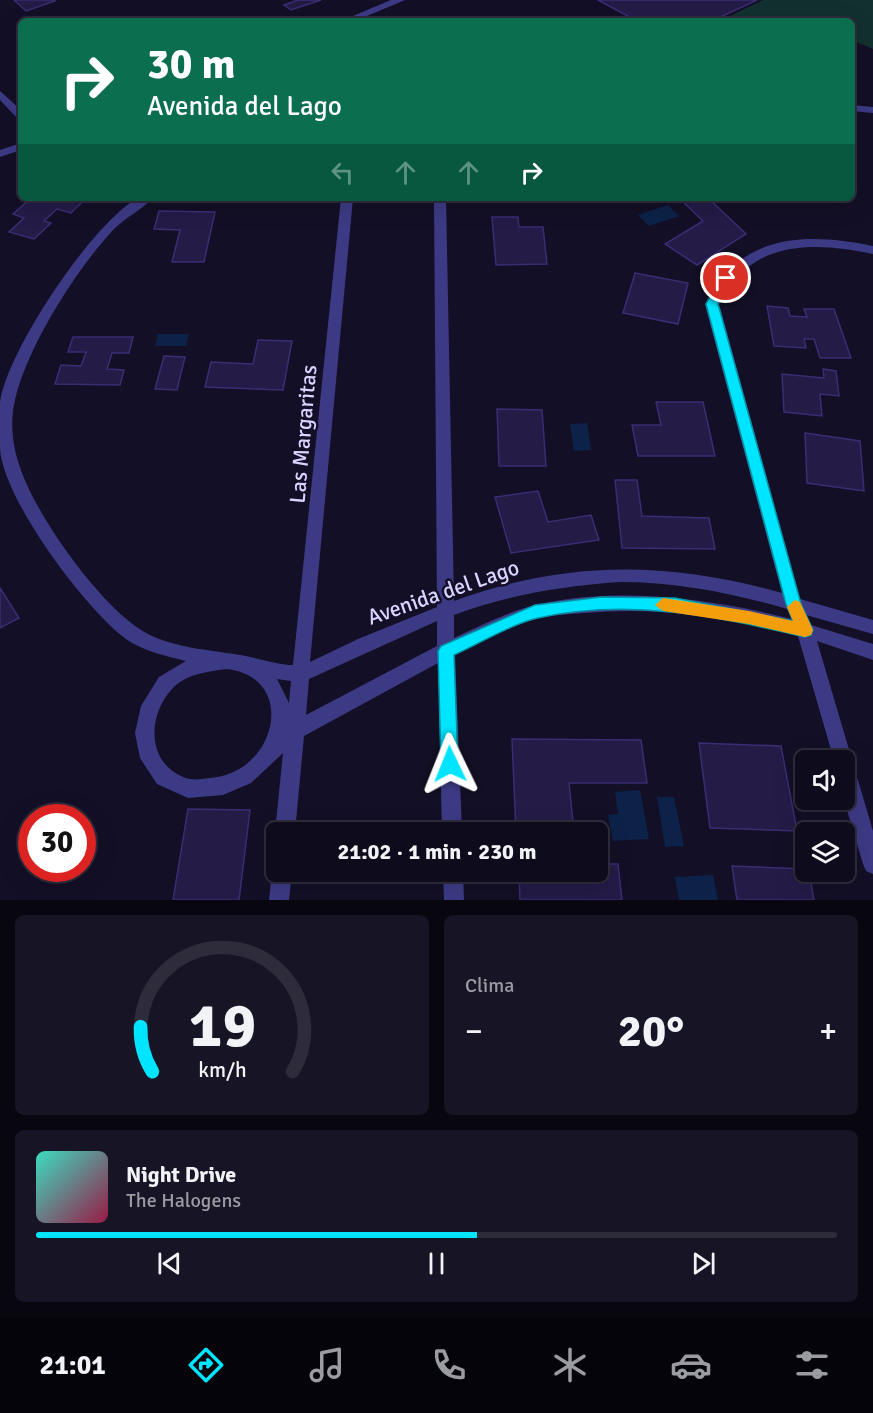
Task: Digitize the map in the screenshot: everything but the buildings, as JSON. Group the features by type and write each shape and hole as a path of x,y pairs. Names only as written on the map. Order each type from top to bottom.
{"street":[{"path":"354,18 400,0"},
{"path":"0,94 18,113"},
{"path":"855,108 873,110"},
{"path":"0,154 18,147"},
{"path":"140,201 106,230 68,281 25,350 6,407 7,450 18,483 56,547 102,608 134,634 176,651 301,674"},
{"name":"Las Margaritas","path":"286,822 347,201"},
{"path":"440,201 446,651 452,822"},
{"path":"840,750 805,630 793,604 712,304 726,278 753,257 800,242 846,243 873,250"},
{"name":"Avenida del Lago","path":"301,674 362,645 447,612 521,588 601,576 674,577 751,591 873,627"},
{"path":"272,752 281,725 280,699 266,679 236,663 204,663 183,671 164,685 150,703 143,724 143,745 151,764 167,779 187,788 211,789 235,783 256,770 294,732 446,651 535,612 602,604 675,605 749,617 805,630 873,652"},
{"path":"855,803 873,864"},
{"path":"279,900 281,882"},
{"path":"453,882 454,900"}],"green space":[{"path":"763,0 873,0 873,49 855,41 855,18 726,18"}],"water":[{"path":"668,205 679,216 649,226 638,215"},
{"path":"158,334 189,334 186,346 155,346"},
{"path":"587,423 591,450 574,451 570,424"},
{"path":"640,790 649,839 613,841 608,815 618,814 615,792"},
{"path":"657,797 674,797 684,846 665,847"},
{"path":"713,875 718,900 679,900 675,877"}],"slow traffic":[{"path":"663,605 749,617 805,630 795,607"}],"route":[{"path":"450,764 446,651 535,612 602,604 675,605 749,617 805,630 793,604 712,304 726,278"}]}
